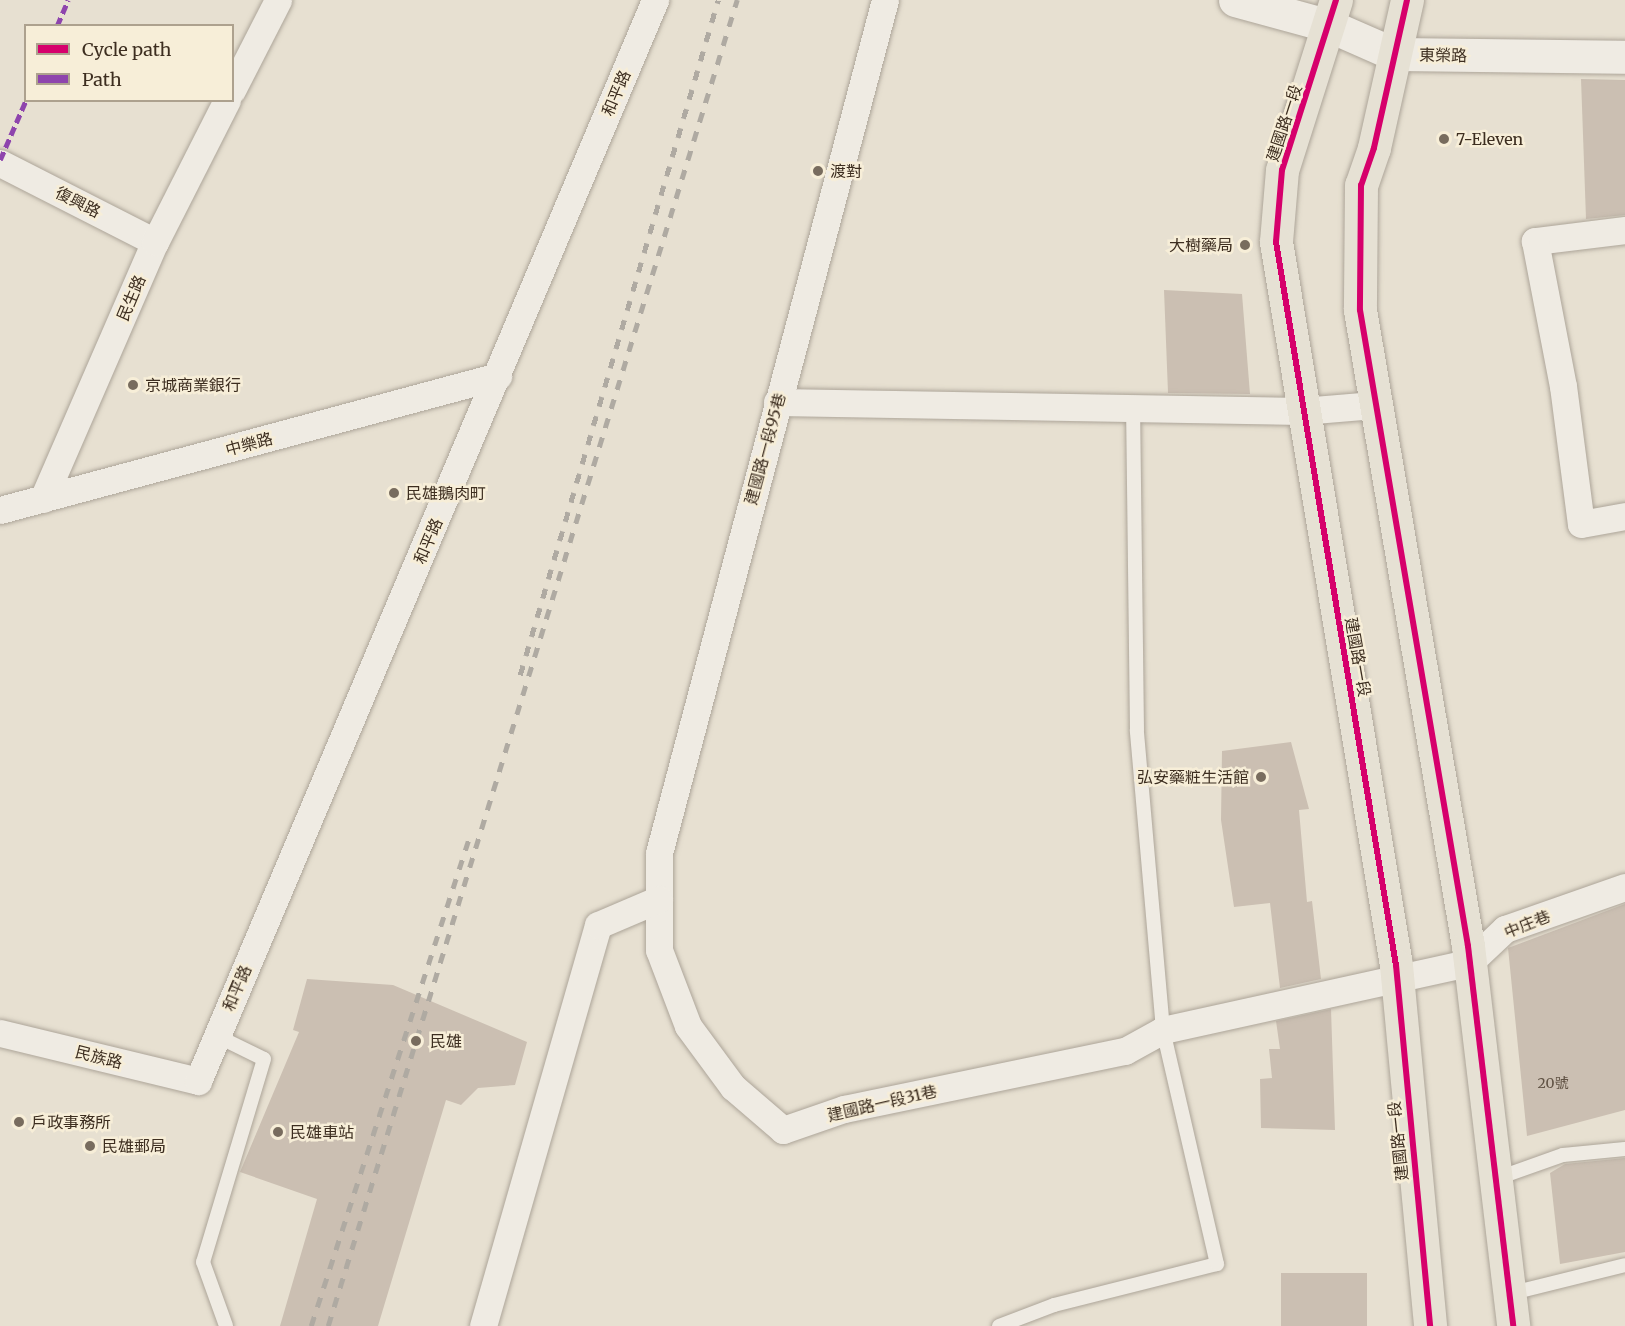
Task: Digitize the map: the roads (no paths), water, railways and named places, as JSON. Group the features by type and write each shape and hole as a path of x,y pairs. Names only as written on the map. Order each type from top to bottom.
{"main road":[{"path":"1407,0 1374,148 1361,185 1360,310 1374,405 1469,963 1512,1293 1513,1326"},
{"name":"建國路一段","path":"1333,13 1282,170 1276,243 1396,978 1430,1326"}],"street":[{"path":"234,86 278,0"},
{"name":"和平路","path":"198,1081 498,376 655,0"},
{"name":"建國路一段95巷","path":"658,899 658,853 885,0"},
{"name":"東榮路","path":"1235,0 1333,13 1394,54 1625,57"},
{"name":"民生路","path":"43,499 155,242 226,102"},
{"name":"復興路","path":"0,163 155,242"},
{"path":"1625,230 1535,241 1563,386 1581,524 1625,516"},
{"name":"中樂路","path":"0,510 498,376"},
{"path":"777,402 1302,411 1374,405"},
{"name":"中庄巷","path":"1469,963 1505,929 1625,887"},
{"path":"483,1326 598,925 658,899"},
{"name":"建國路一段31巷","path":"658,899 659,950 688,1026 733,1087 783,1130 844,1109 1125,1051 1163,1030 1437,968 1469,963"},
{"name":"民族路","path":"0,1033 198,1081"}],"lane":[{"path":"999,1326 1054,1305 1218,1264 1163,1030 1137,730 1133,408"},
{"path":"217,1036 264,1059 203,1262 226,1326"},
{"path":"1498,1178 1563,1155 1625,1149"},
{"path":"1512,1293 1625,1265"}],"railway":[{"path":"520,675 718,0"},
{"path":"328,1326 737,0"},
{"path":"311,1326 471,832"}],"place":[{"name":"7-Eleven","path":"1444,139"},
{"name":"渡對","path":"818,171"},
{"name":"大樹藥局","path":"1245,245"},
{"name":"京城商業銀行","path":"133,385"},
{"name":"民雄鵝肉町","path":"394,493"},
{"name":"弘安藥粧生活館","path":"1261,777"},
{"name":"民雄","path":"416,1041"},
{"name":"戶政事務所","path":"19,1122"},
{"name":"民雄車站","path":"278,1132"},
{"name":"民雄郵局","path":"90,1146"}]}
